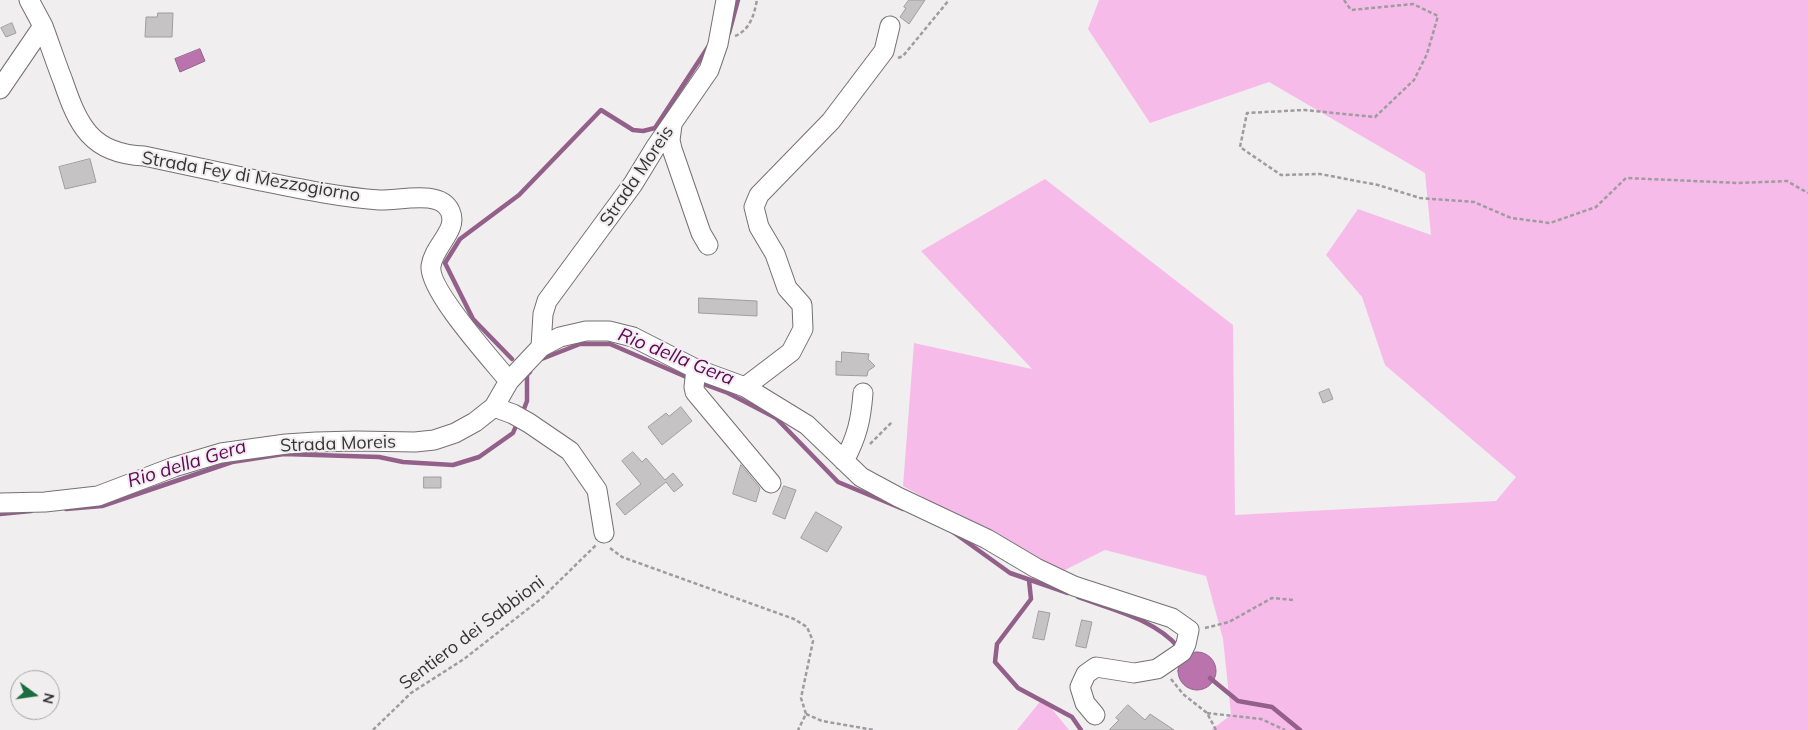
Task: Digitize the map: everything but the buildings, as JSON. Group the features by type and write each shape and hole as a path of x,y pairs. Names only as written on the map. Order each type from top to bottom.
{"street":[{"name":"Strada Fey di Mezzogiorno","path":"29,0 43,26 74,113 85,131 98,143 135,155 312,192 380,200 432,198 443,202 450,210 453,219 451,228 435,252 431,268 435,285 465,327 509,381"},
{"name":"Strada Moreis","path":"541,347 543,314 547,301 634,184 655,148 709,70 718,44 726,0"},
{"path":"0,89 43,26"},
{"path":"744,387 791,352 803,329 802,305 787,288 775,254 759,227 754,207 759,195 831,121 884,51 890,26"},
{"path":"672,125 670,140 672,149 708,245"},
{"path":"604,533 597,490 570,451 521,419 494,407 509,381 541,347 560,337 586,330 609,331 633,337 695,378 744,387 807,425 862,477 987,539 1036,568 1074,586 1172,618 1189,630 1182,652 1157,669 1134,673 1096,667 1086,674 1080,687 1085,704 1095,715"},
{"path":"695,378 695,392 771,484"},
{"path":"844,461 855,441 862,412 863,393"},
{"name":"Strada Moreis","path":"0,503 45,502 98,496 174,467 221,453 316,442 415,442 434,440 455,434 475,422 494,407"}],"path":[{"path":"718,44 741,34 749,26 757,0"},
{"path":"895,60 903,56 949,0"},
{"path":"1344,0 1351,10 1413,4 1438,16 1427,54 1414,80 1374,117 1304,110 1247,113 1240,146 1281,175 1320,174 1378,185 1420,198 1474,202 1511,218 1550,223 1596,207 1626,178 1739,183 1787,181 1808,193"},
{"path":"604,533 606,545 622,557 794,619 807,627 813,641 801,698 806,714 798,730"},
{"name":"Sentiero dei Sabbioni","path":"372,730 412,693 464,659 542,598 594,548 604,533"},
{"path":"1189,630 1229,622 1272,598 1294,600"},
{"path":"1169,662 1169,677 1183,694 1207,713 1216,730"},
{"path":"1207,713 1261,719 1285,730"},
{"path":"806,714 822,721 874,730"}],"shaded area":[{"path":"1099,0 1808,0 1808,730 1211,730 1231,715 1223,639 1206,576 1105,550 1059,573 903,486 914,343 1032,369 921,251 1045,179 1233,325 1235,515 1496,501 1516,477 1385,365 1362,297 1326,255 1358,209 1431,235 1425,173 1269,82 1150,123 1088,29"},
{"path":"200,49 205,61 180,72 175,59"},
{"path":"1197,652 1210,658 1216,671 1210,684 1197,690 1184,684 1178,671 1184,658"},
{"path":"1043,698 1069,730 1017,730"}],"waterway":[{"path":"729,33 738,0"},
{"path":"512,359 473,319 445,263 460,239 519,195 601,110 633,130 643,131 655,128 708,47"},
{"name":"Rio della Gera","path":"539,360 580,344 610,344 691,379"},
{"name":"Rio della Gera","path":"522,414 527,401 527,375 530,372"},
{"name":"Rio della Gera","path":"698,382 728,393 776,418 838,482 903,509"},
{"name":"Rio della Gera","path":"66,509 102,506 232,462 284,454 379,457 403,462 453,465 479,457 513,433 518,421"},
{"name":"Rio della Gera","path":"0,514 31,511"},
{"name":"Rio della Gera","path":"953,532 1010,573 1068,593"},
{"path":"1029,580 1031,599 997,644 995,662 1018,688 1072,717 1081,730"},
{"path":"1078,597 1132,616 1158,630 1179,648"},
{"path":"1210,678 1238,701 1272,707 1300,730"}]}
